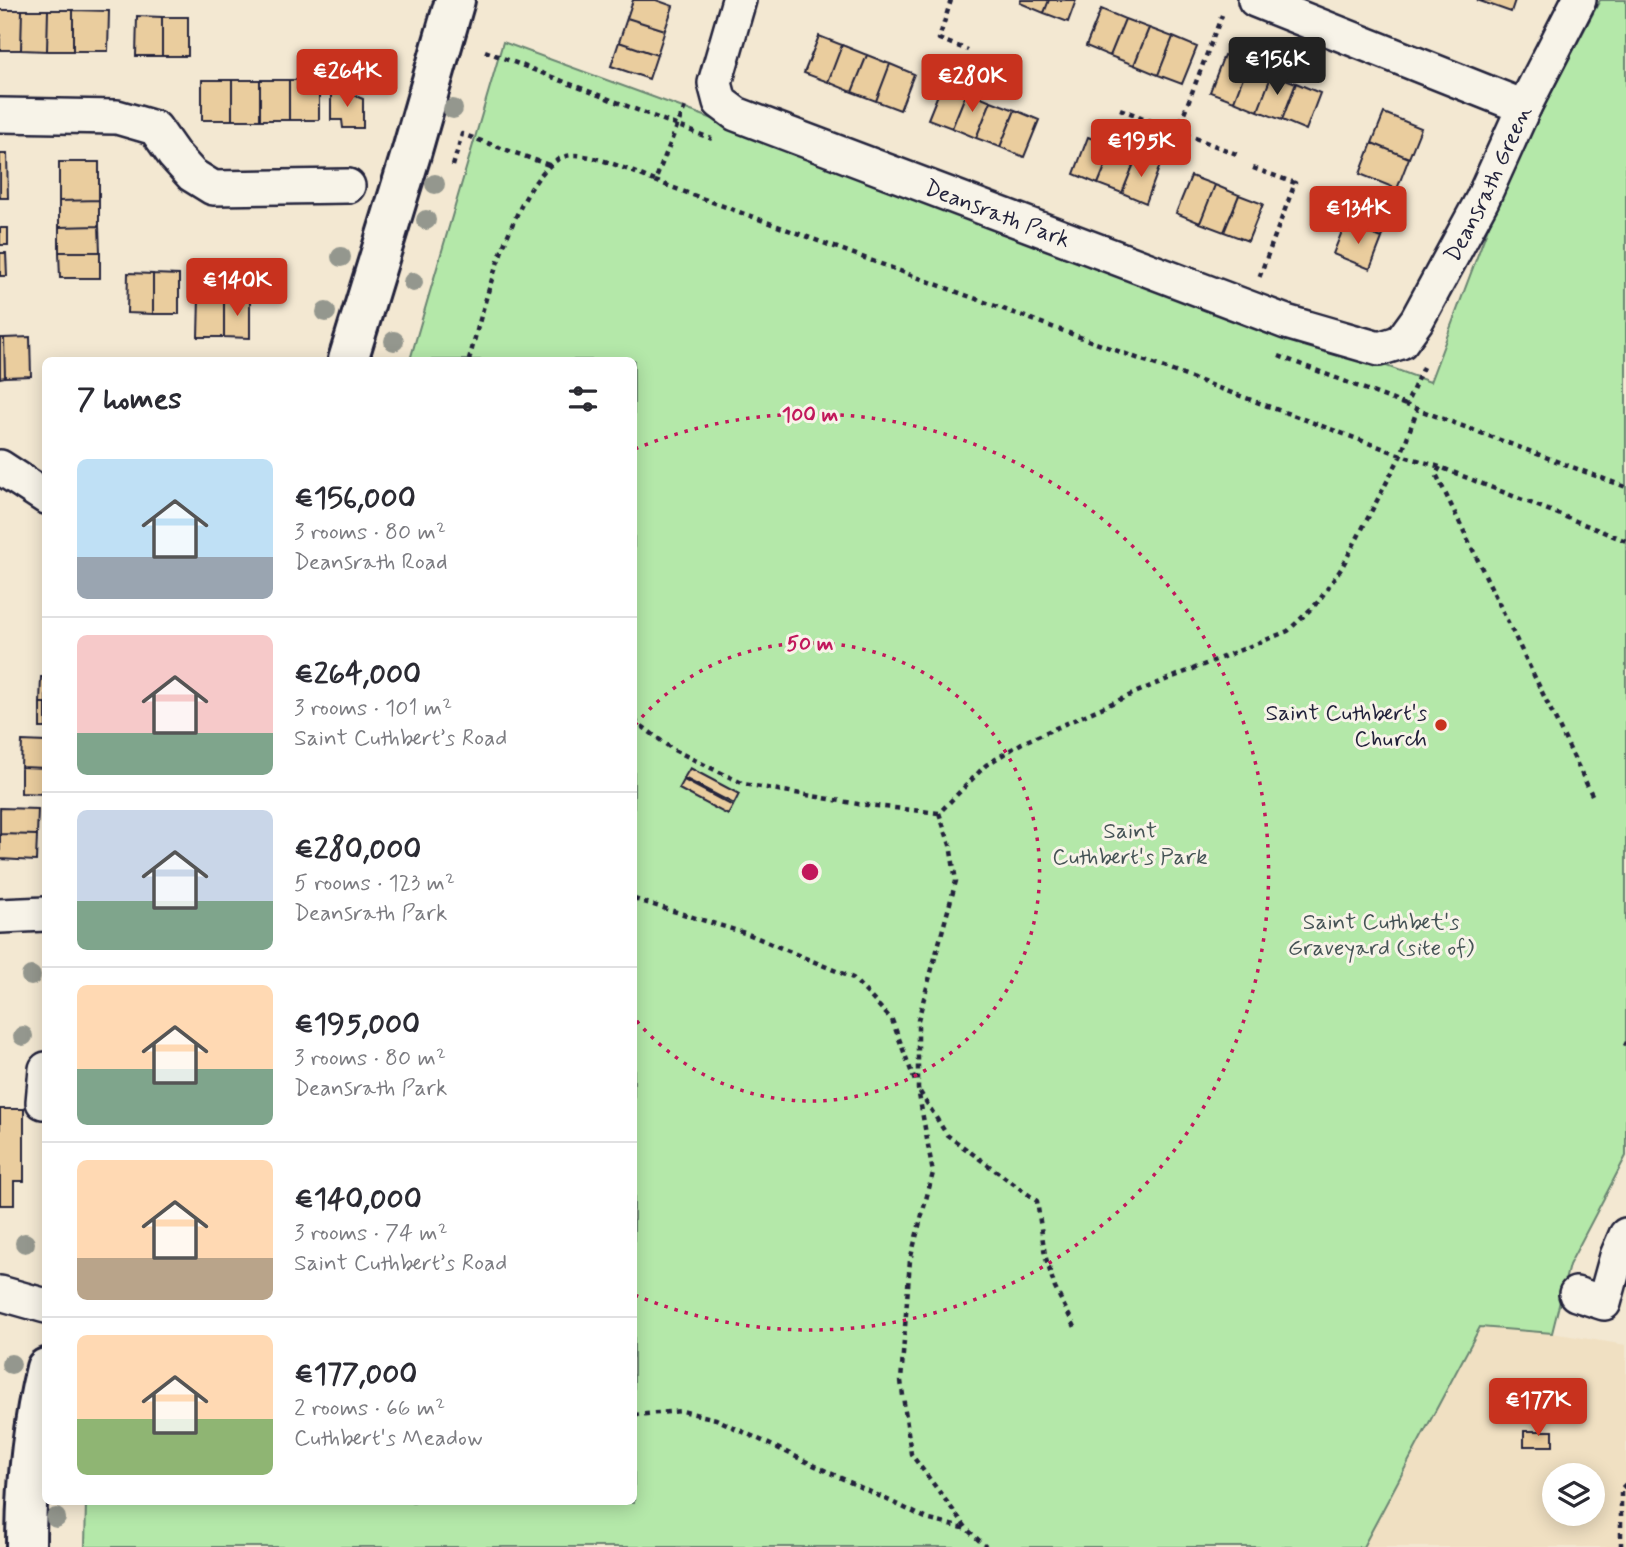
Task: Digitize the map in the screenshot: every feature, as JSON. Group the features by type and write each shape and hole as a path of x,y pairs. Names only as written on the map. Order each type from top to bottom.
{"street":[{"path":"349,357 455,0"},
{"name":"Deansrath Park","path":"739,0 716,83 720,102 736,114 1286,322 1379,349"},
{"path":"1255,0 1524,107"},
{"name":"Deansrath Green","path":"1379,349 1401,342 1418,320 1482,200 1524,107 1579,0"},
{"path":"0,115 117,117 155,128 192,175 213,188 348,186"},
{"path":"0,467 42,493"},
{"path":"0,916 42,915"},
{"path":"1576,1294 1604,1303 1626,1236"},
{"path":"0,1293 42,1305"},
{"path":"26,1547 26,1510 32,1448 42,1391"}],"path":[{"path":"951,0 939,38 968,50"},
{"path":"1177,131 1222,15"},
{"path":"655,181 680,126 688,101"},
{"path":"1119,109 1239,155"},
{"path":"453,166 462,134 549,165"},
{"path":"470,357 498,258 524,198 549,165 572,155 612,164 1401,455 1440,467 1626,541"},
{"path":"1253,169 1295,183 1259,279"},
{"path":"1425,360 1406,404 1626,487"},
{"path":"939,813 986,765 1022,744 1153,685 1288,631 1318,602 1341,569 1401,455 1418,410"},
{"path":"1440,467 1436,474 1593,796"},
{"path":"637,722 673,749 744,784 858,804 939,813"},
{"path":"939,813 950,845 956,881 918,1020 918,1089 933,1173 910,1260 901,1381 911,1454 968,1530 986,1547"},
{"path":"637,900 748,934 853,978 892,1020 918,1089 947,1136 1037,1201 1045,1255 1055,1288 1075,1327"},
{"path":"637,1415 682,1411 716,1419 930,1520 968,1530"},
{"path":"1621,1547 1621,1489 1626,1484"}],"shaded area":[{"path":"1480,1327 1552,1333 1626,1345 1626,1547 1363,1547"}],"green space":[{"name":"Saint Cuthbert's Park","path":"1600,0 1626,0 1626,1156 1569,1265 1552,1333 1480,1327 1363,1547 85,1547 86,1505 637,1505 637,357 411,357 503,42 1430,382 1507,177"}],"building":[{"path":"633,0 656,0 673,6 665,30 627,18"},
{"path":"1021,0 1049,0 1044,13 1020,3"},
{"path":"1049,0 1076,0 1068,22 1044,13"},
{"path":"1477,0 1515,0 1511,12"},
{"path":"1101,9 1125,19 1110,56 1086,46"},
{"path":"0,10 22,10 21,50 0,50"},
{"path":"22,10 48,10 47,51 21,50"},
{"path":"48,10 73,10 73,51 47,51"},
{"path":"73,10 109,11 108,51 73,51"},
{"path":"137,16 162,17 162,56 136,56"},
{"path":"162,17 188,17 188,56 162,56"},
{"path":"627,18 665,30 657,55 619,42"},
{"path":"1125,19 1149,28 1134,65 1110,56"},
{"path":"1149,28 1173,37 1158,75 1134,65"},
{"path":"819,36 842,45 828,82 804,73"},
{"path":"1173,37 1197,47 1182,84 1158,75"},
{"path":"619,42 657,55 649,79 611,66"},
{"path":"842,45 867,55 852,92 828,82"},
{"path":"867,55 890,64 876,101 852,92"},
{"path":"1224,55 1248,64 1234,101 1210,92"},
{"path":"890,64 914,74 900,110 876,101"},
{"path":"1248,64 1272,74 1258,111 1234,101"},
{"path":"1272,74 1296,83 1282,120 1258,111"},
{"path":"202,80 232,80 232,120 202,120"},
{"path":"232,80 260,80 260,120 232,120"},
{"path":"260,80 289,80 289,120 260,120"},
{"path":"289,80 319,80 319,120 289,120"},
{"path":"943,82 967,91 952,128 928,119"},
{"path":"1296,83 1320,93 1306,130 1282,120"},
{"path":"331,86 363,99 363,128 343,128 342,120 331,120"},
{"path":"967,91 991,101 976,138 952,128"},
{"path":"991,101 1015,110 1000,147 976,138"},
{"path":"1015,110 1039,120 1024,157 1000,147"},
{"path":"1384,113 1421,128 1409,158 1372,143"},
{"path":"1088,137 1113,147 1098,184 1074,174"},
{"path":"1372,143 1409,158 1397,189 1360,174"},
{"path":"1113,147 1137,156 1122,193 1098,184"},
{"path":"0,154 7,154 8,198 0,198"},
{"path":"1137,156 1160,165 1146,203 1122,193"},
{"path":"59,162 99,162 99,200 59,201"},
{"path":"1191,176 1215,185 1200,223 1176,213"},
{"path":"1215,185 1239,195 1224,232 1200,223"},
{"path":"1357,193 1394,208 1382,238 1345,224"},
{"path":"1239,195 1263,204 1248,241 1224,232"},
{"path":"99,200 99,226 59,227 59,201"},
{"path":"1345,224 1382,238 1370,269 1333,254"},
{"path":"99,226 100,252 59,252 59,227"},
{"path":"0,228 8,228 8,245 0,245"},
{"path":"59,252 100,252 100,278 60,278"},
{"path":"0,253 6,253 7,276 0,276"},
{"path":"128,273 153,274 153,314 127,313"},
{"path":"153,274 179,275 179,314 153,314"},
{"path":"199,297 224,297 224,337 198,337"},
{"path":"224,297 250,298 250,338 224,337"},
{"path":"30,337 31,376 5,377 4,338"},
{"path":"0,338 4,338 5,377 0,378"},
{"path":"41,677 42,677 42,703"},
{"path":"40,703 42,703 42,728"},
{"path":"22,741 42,742 42,768 21,767"},
{"path":"21,767 42,768 42,794 21,793"},
{"path":"690,768 739,794 734,804 684,778"},
{"path":"684,780 733,806 728,815 679,789"},
{"path":"0,808 38,809 37,835 0,834"},
{"path":"0,834 37,835 36,861 0,859"},
{"path":"0,1109 24,1109 24,1181 14,1181 14,1205 0,1205"},
{"path":"1524,1431 1553,1431 1553,1446 1524,1446"}],"place":[{"name":"Saint Cuthbert's Church","path":"1441,725"}],"park label":[{"name":"Saint Cuthbet's Graveyard (site of)","path":"1381,934"}]}
